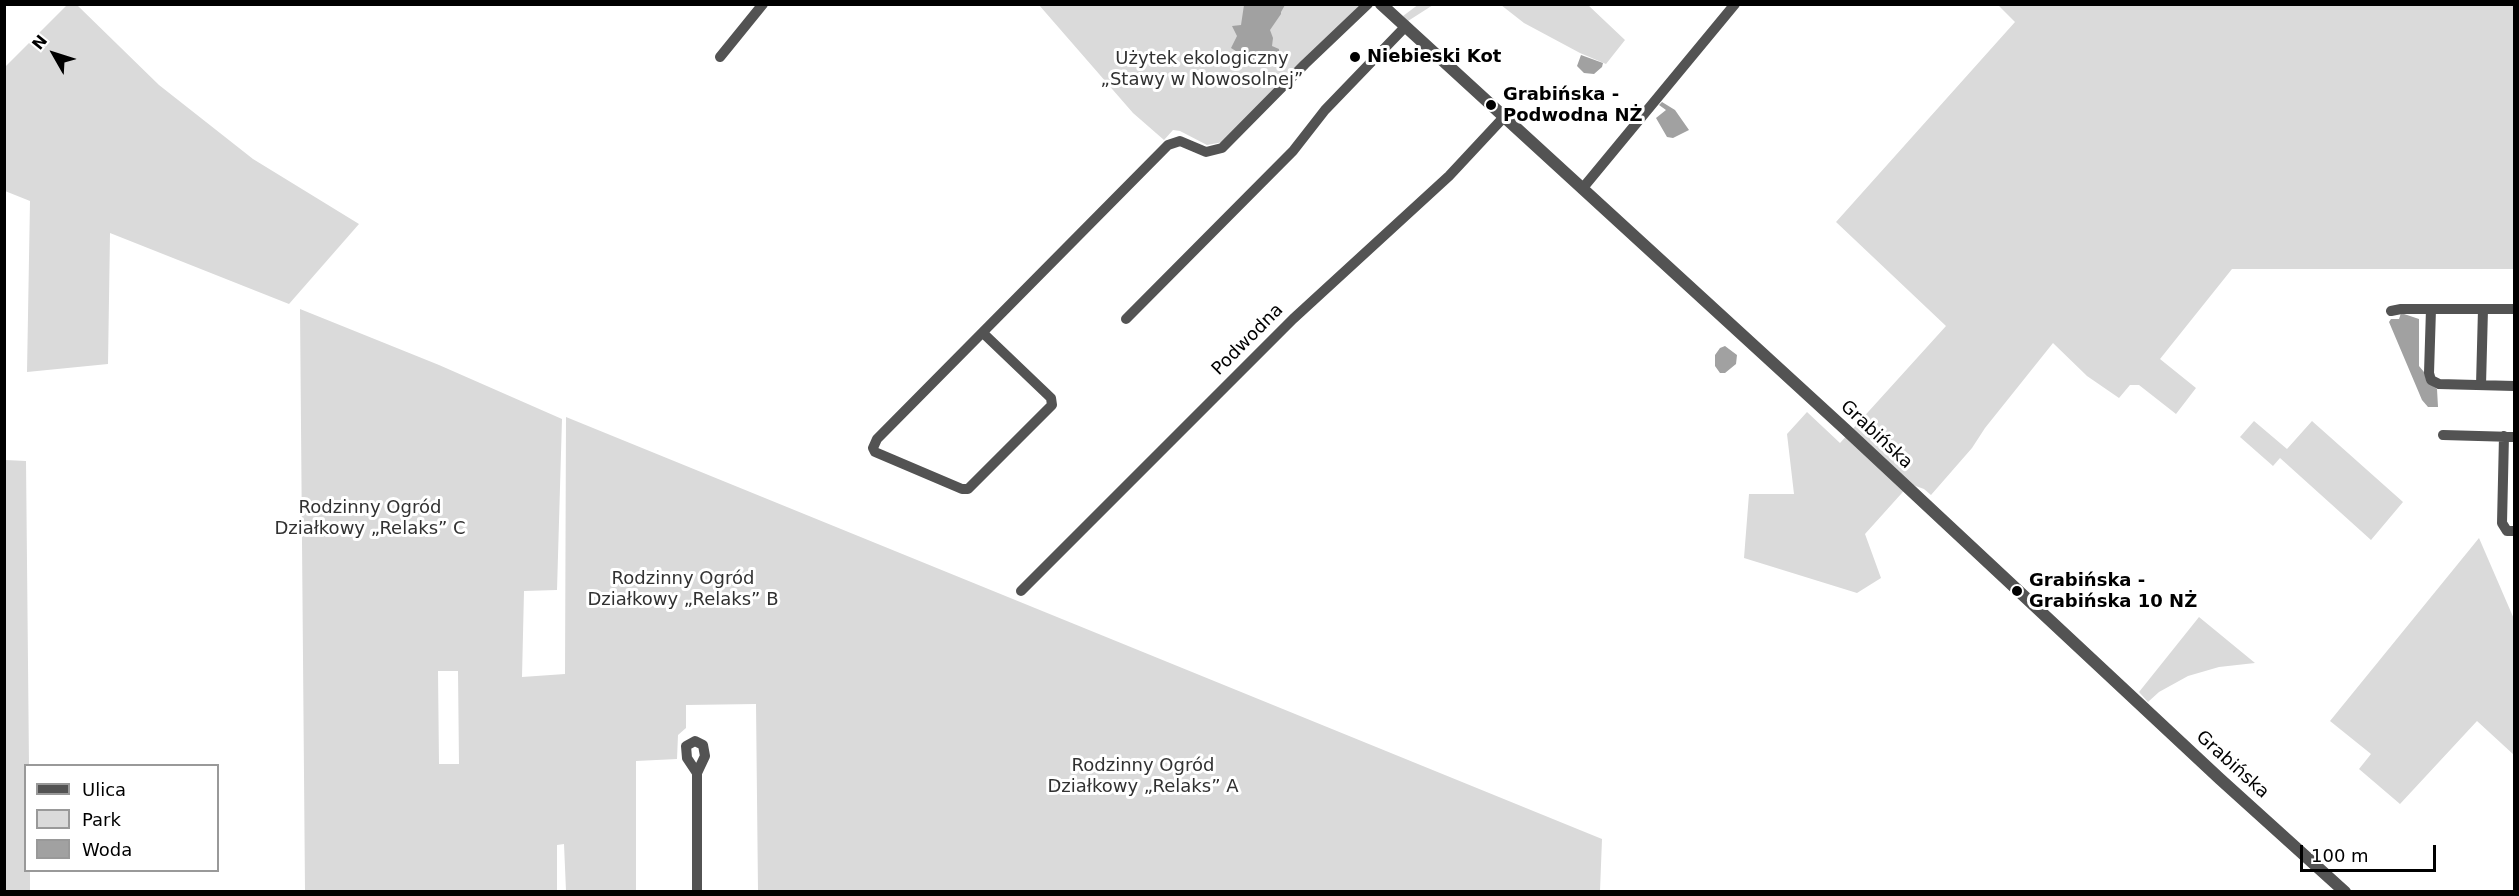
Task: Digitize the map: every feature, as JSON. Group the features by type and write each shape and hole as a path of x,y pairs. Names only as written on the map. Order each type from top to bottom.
{"street":[{"path":"720,57 763,4"},
{"path":"983,333 1051,398 1052,405 968,489 962,489 875,452 873,448 877,439 1168,145 1180,141 1206,152 1222,148 1368,4"},
{"name":"Grabińska","path":"1381,4 1845,429 2187,749 2345,891"},
{"path":"1582,189 1735,4"},
{"path":"1126,319 1293,151 1325,110 1405,27"},
{"name":"Podwodna","path":"1021,591 1293,319 1449,176 1504,117"},
{"path":"2391,311 2401,309 2514,309"},
{"path":"2431,309 2429,373 2431,380 2439,384 2514,386"},
{"path":"2481,385 2483,309"},
{"path":"2443,435 2509,436 2502,523 2508,531 2514,531"},
{"path":"697,773 697,891"}],"green space":[{"path":"1419,4 1433,5 1408,21 1403,16"},
{"path":"67,5 77,5 159,85 253,159 359,224 289,304 110,233 108,364 27,372 30,201 5,191 5,67"},
{"name":"Użytek ekologiczny „Stawy w Nowosolnej”","path":"1039,5 1360,5 1223,142 1207,145 1180,131 1173,130 1164,140 1133,113"},
{"path":"1501,5 1588,5 1625,40 1606,64 1524,23"},
{"path":"1998,5 2514,5 2514,269 2232,269 2160,359 2196,388 2176,414 2139,385 2130,385 2119,398 2087,376 2053,343 1985,428 1972,448 1931,495 1924,489 1910,484 1865,534 1881,578 1857,593 1744,558 1749,494 1794,494 1787,434 1807,412 1840,443 1946,326 1836,222 2015,22"},
{"path":"300,309 439,365 562,419 557,590 524,591 522,677 565,674 566,417 1602,839 1600,891 758,891 756,704 686,705 686,728 678,735 677,759 636,761 636,891 566,891 564,844 557,845 557,891 305,891","holes":["438,671 458,671 459,764 439,764"]},
{"path":"2254,421 2287,449 2312,421 2403,502 2371,540 2280,458 2273,466 2240,437"},
{"path":"5,460 26,461 29,764 24,764 24,872 30,872 30,891 5,891"},
{"path":"2479,538 2514,619 2514,755 2477,721 2400,804 2359,769 2371,754 2330,721"},
{"path":"2199,617 2255,663 2219,667 2188,676 2159,692 2148,702 2139,692"}],"water":[{"path":"1244,5 1285,5 1270,30 1273,38 1272,46 1279,49 1279,56 1272,65 1262,67 1258,62 1231,48 1237,36 1232,26 1241,25"},
{"path":"1581,55 1603,63 1602,67 1594,74 1584,73 1577,66"},
{"path":"1662,102 1675,110 1689,130 1673,138 1667,137 1656,118 1666,110 1659,105"},
{"path":"2401,313 2419,319 2419,366 2427,382 2437,389 2438,407 2428,407 2422,400 2389,322 2391,319 2399,319"},
{"path":"1725,346 1737,355 1736,364 1725,373 1720,373 1715,366 1715,355 1720,348"}],"place":[{"name":"Niebieski Kot","path":"1355,57"},
{"name":"Grabińska - Podwodna NŻ","path":"1491,105"},
{"name":"Grabińska - Grabińska 10 NŻ","path":"2017,591"}],"park label":[{"name":"Rodzinny Ogród Działkowy „Relaks” C","path":"370,518"},
{"name":"Rodzinny Ogród Działkowy „Relaks” B","path":"683,589"},
{"name":"Rodzinny Ogród Działkowy „Relaks” A","path":"1143,776"}]}
